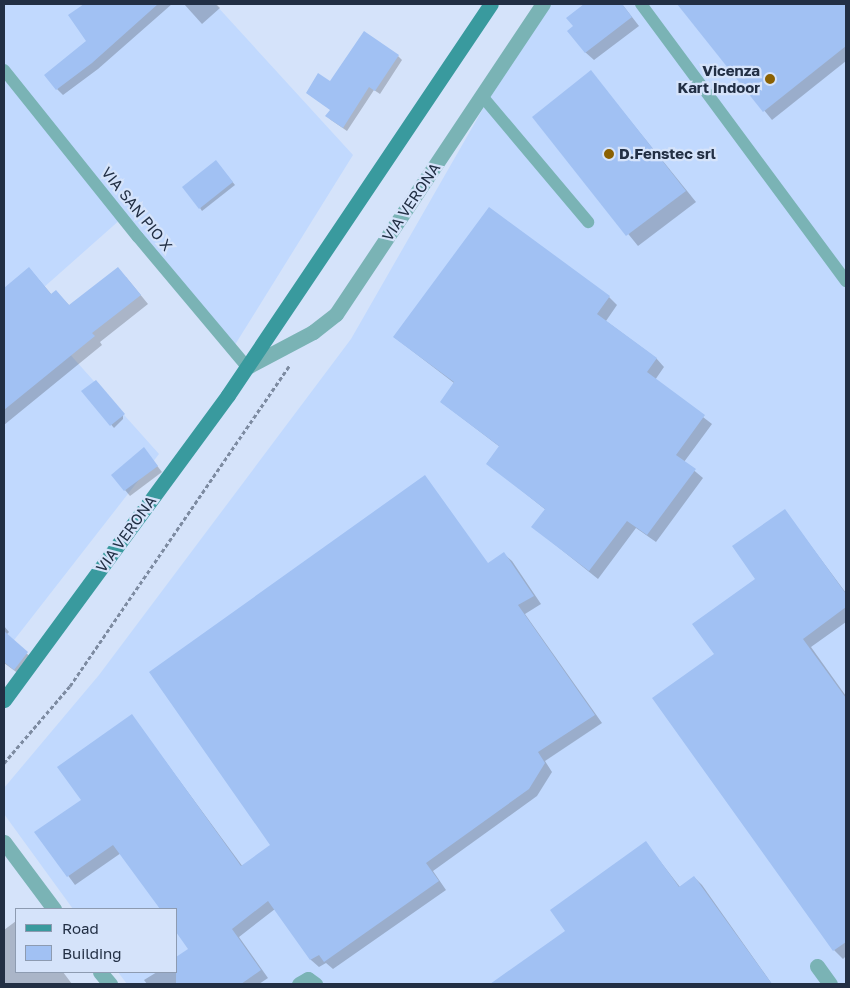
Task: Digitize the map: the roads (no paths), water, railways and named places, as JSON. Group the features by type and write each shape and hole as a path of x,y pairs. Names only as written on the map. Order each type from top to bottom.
{"main road":[{"name":"VIA VERONA","path":"4,700 247,367 491,4"}],"street":[{"name":"VIA VERONA","path":"247,367 313,332 336,314 543,4"},
{"path":"4,842 53,908"},
{"path":"817,966 830,984"},
{"path":"101,973 110,984"},
{"path":"299,984 308,978 314,984"}],"lane":[{"path":"641,4 844,275"},
{"name":"VIA SAN PIO X","path":"4,70 138,237 247,367"},
{"path":"482,96 588,222"}],"place":[{"name":"Vicenza Kart Indoor","path":"770,79"},
{"name":"D.Fenstec srl","path":"609,154"}]}
